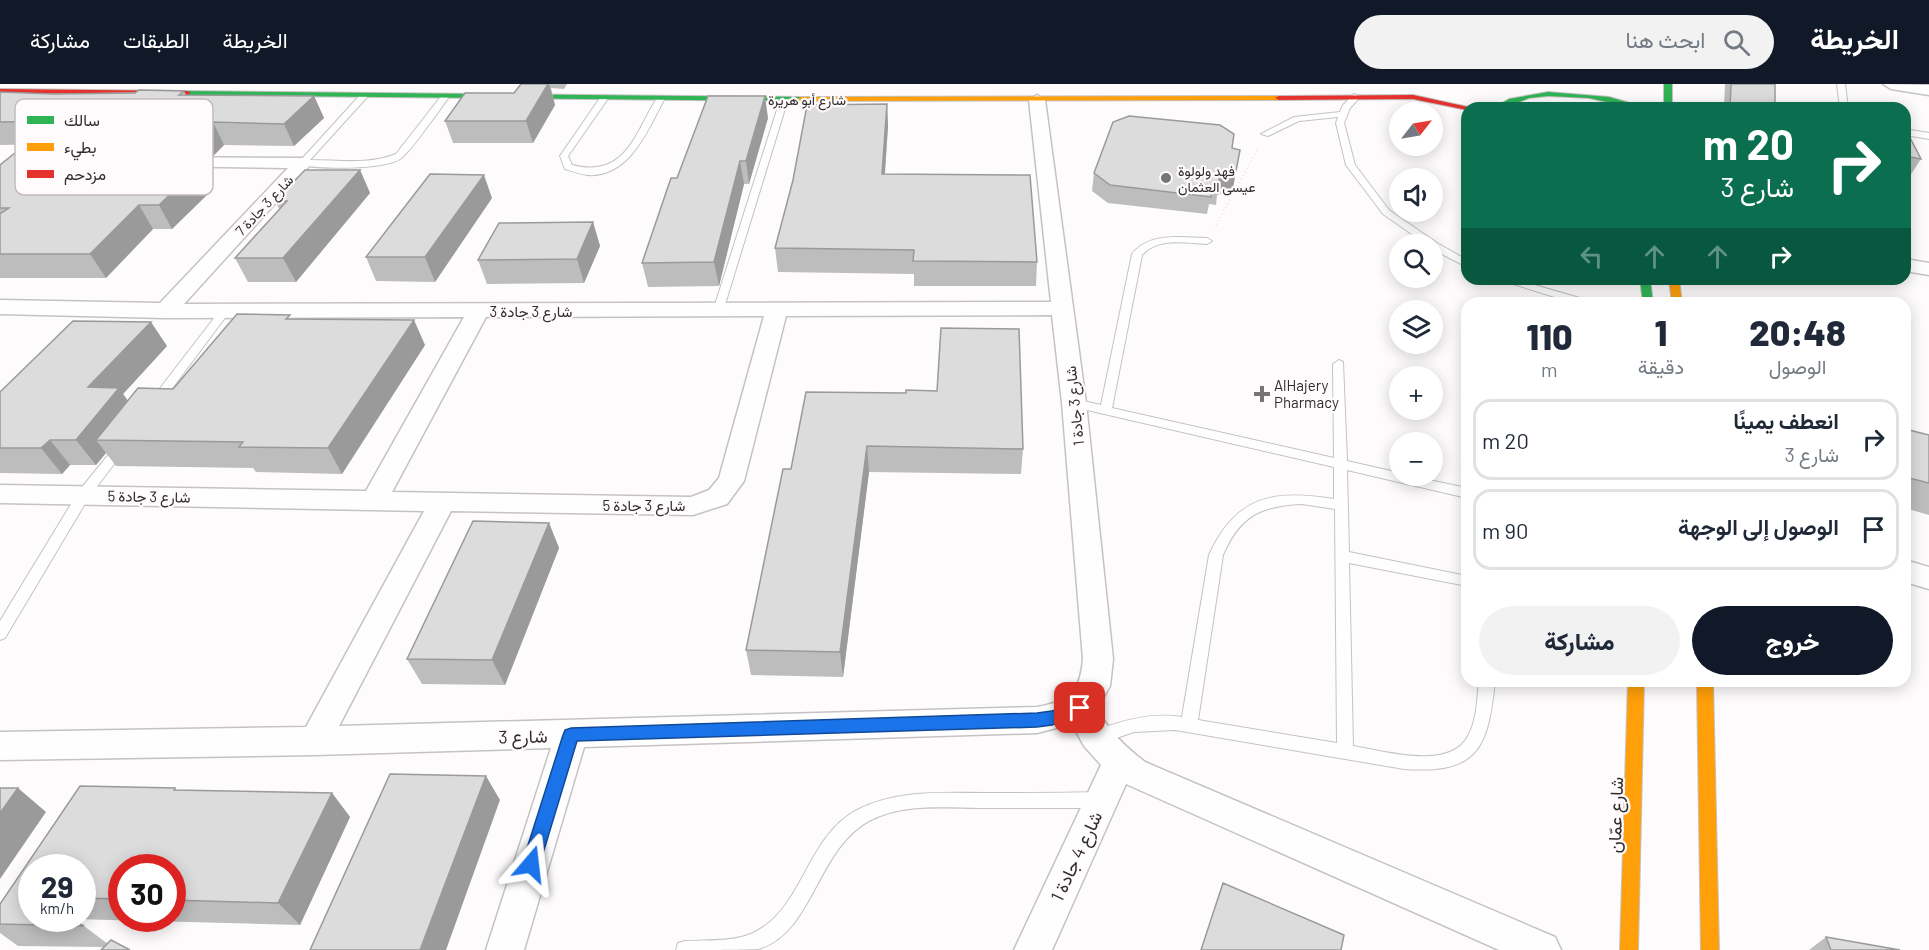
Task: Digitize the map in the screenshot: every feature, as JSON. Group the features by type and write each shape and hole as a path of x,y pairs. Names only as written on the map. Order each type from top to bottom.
{"street":[{"name":"شارع أبو هريرة","path":"350,84 474,84 605,98 1037,100 1357,96 1413,97 1461,106"},
{"path":"452,97 474,84"},
{"path":"1668,84 1668,102"},
{"path":"1891,84 1929,90"},
{"name":"شارع أبو هريرة","path":"0,91 452,97 505,89 562,85 780,85"},
{"path":"1509,85 1589,90 1630,102"},
{"path":"1589,90 1614,87"},
{"path":"1500,102 1506,96 1529,88"},
{"name":"شارع 3 جادة 1","path":"1037,100 1074,403 1098,666 1095,686 1080,708"},
{"name":"شارع 3 جادة 7","path":"213,162 303,163"},
{"name":"شارع 3 جادة 7","path":"165,311 303,163"},
{"path":"1911,265 1929,269"},
{"name":"شارع 3 جادة 3","path":"0,307 165,311 718,311 777,308 1062,308"},
{"name":"شارع 3 جادة 5","path":"0,494 693,506 718,497 731,481 777,308"},
{"path":"373,502 478,311"},
{"path":"315,741 442,503"},
{"path":"1911,573 1929,578"},
{"name":"شارع عمّان","path":"1629,950 1636,687"},
{"path":"1705,687 1710,950"},
{"path":"1080,708 1107,750 1149,779 1542,950"},
{"name":"شارع 3","path":"0,746 571,735 1037,720 1052,718 1080,708"},
{"path":"505,950 571,735"},
{"name":"شارع 4 جادة 1","path":"1033,950 1101,800 1107,750"}],"lane":[{"path":"1841,84 1843,102"},
{"path":"303,163 364,96"},
{"path":"1357,96 1342,114 1341,132 1351,165 1386,212 1417,234"},
{"path":"303,163 392,160 399,156 452,97"},
{"path":"605,98 564,156 568,167 578,171 599,171 613,168 624,161 661,98"},
{"path":"718,311 784,99"},
{"path":"1265,134 1279,125 1297,119 1342,114"},
{"path":"1911,133 1929,136"},
{"path":"1106,410 1137,255 1144,246 1158,242 1207,241"},
{"path":"1443,251 1461,261"},
{"path":"1523,285 1565,297"},
{"path":"148,412 225,311"},
{"path":"1339,364 1345,752"},
{"path":"1074,403 1461,492"},
{"path":"0,634 84,494 127,440"},
{"path":"1189,725 1216,555 1226,531 1245,513 1272,502 1305,499 1341,505"},
{"path":"1341,556 1461,580"},
{"path":"1107,750 1127,726 1150,722 1189,725 1424,764 1442,762 1459,756 1471,747 1479,735 1483,721 1486,687"},
{"path":"685,950 736,948 775,930 800,902 825,851 837,836 851,822 870,811 889,804 911,801 1101,800"}],"path":[{"path":"1207,241 1265,134"}],"building":[{"path":"521,84 548,84 526,121 445,121 465,93 514,93"},
{"path":"1731,84 1775,84 1775,102 1730,102"},
{"path":"139,90 184,91 179,95 314,96 284,124 213,122 213,99 15,99 15,122 0,122 0,92 135,93"},
{"path":"708,96 765,96 746,161 740,161 714,262 642,263 671,178 677,178"},
{"path":"887,104 882,174 1030,175 1037,262 913,261 914,250 775,248 793,180 807,105"},
{"name":"فهد ولولوة عيسى العثمان","path":"1129,116 1220,125 1234,134 1232,148 1240,150 1236,171 1219,178 1219,187 1211,186 1211,197 1110,185 1094,173 1113,122"},
{"path":"1911,140 1921,159 1911,157"},
{"path":"15,153 15,195 170,195 159,205 139,205 90,254 0,254 0,214 9,208 0,208 0,165"},
{"path":"305,170 360,170 283,258 235,258 287,201 275,201"},
{"path":"430,174 484,175 425,257 366,257"},
{"path":"593,222 577,259 478,260 499,223"},
{"path":"237,314 290,315 286,319 414,320 328,448 239,447 243,442 96,440 138,388 173,389"},
{"path":"73,321 151,322 88,387 119,388 76,440 50,440 41,448 0,448 0,392"},
{"path":"941,328 1019,329 1023,449 867,446 840,652 746,650 783,469 791,469 806,392 937,391"},
{"path":"1911,430 1929,435 1929,483 1911,478"},
{"path":"473,521 549,523 492,660 407,659"},
{"path":"390,774 486,776 420,950 310,950"},
{"path":"80,786 332,793 278,903 186,900 186,854 108,854 108,899 96,898 96,854 34,854"},
{"path":"0,788 18,788 0,813"},
{"path":"18,877 18,924 0,924 0,904"},
{"path":"1223,883 1344,935 1341,950 1201,950"},
{"path":"1826,937 1900,950 1831,950"},
{"path":"111,940 130,950 101,950"}],"traffic: fast":[{"path":"1668,84 1668,102"},
{"path":"187,93 801,99"},
{"path":"1510,102 1529,96 1548,94 1589,96 1622,102"},
{"path":"1646,285 1647,297"}],"traffic: slow":[{"path":"801,99 1279,98"},
{"path":"1675,285 1676,297"},
{"path":"1629,950 1636,687"},
{"path":"1705,687 1710,950"}],"traffic: jam":[{"path":"0,91 187,93"},
{"path":"1279,98 1413,97 1461,106"}],"place":[{"name":"فهد ولولوة عيسى العثمان","path":"1166,178"},
{"name":"AlHajery Pharmacy","path":"1262,394"}],"route":[{"path":"531,864 571,735 1037,720 1052,718 1080,708"}]}
